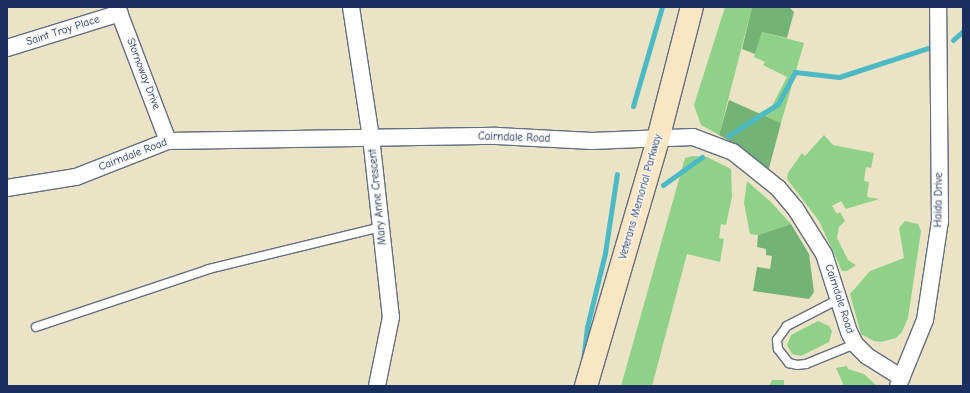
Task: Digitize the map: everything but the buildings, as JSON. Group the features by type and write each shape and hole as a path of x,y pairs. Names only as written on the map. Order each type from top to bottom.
{"main road":[{"name":"Veterans Memorial Parkway","path":"586,386 658,139 692,7"}],"street":[{"name":"Mary Anne Crescent","path":"351,7 372,137 391,317 378,386"},
{"name":"Haida Drive","path":"900,382 925,320 940,221 938,7"},
{"name":"Saint Troy Place","path":"7,48 119,10"},
{"name":"Stornoway Drive","path":"119,10 168,140"},
{"name":"Cairndale Road","path":"7,188 76,177 168,140 496,136 592,141 693,137 734,152 758,168 778,188 813,234 833,278 848,332 855,344 900,382"}],"lane":[{"path":"36,327 209,269 381,227"},
{"path":"839,299 787,326 781,332 778,349 789,363 797,365 806,364 855,344"}],"green space":[{"path":"725,7 752,7 719,135 701,125 694,105"},
{"path":"752,7 789,7 794,12 787,38 762,32 755,54 742,49"},
{"path":"762,32 804,43 781,123 759,113 772,106 787,77 763,65 765,62 754,57"},
{"path":"729,100 781,123 768,172 744,149 719,135"},
{"path":"824,135 833,145 874,153 871,168 866,167 864,181 869,182 867,197 879,199 846,209 841,201 832,206 837,214 840,212 845,221 839,227 837,238 848,260 856,265 847,271 842,271 819,221 787,179 788,173 802,153 805,156"},
{"path":"692,156 707,157 731,169 732,197 726,225 721,224 719,238 724,239 720,262 687,254 652,386 621,386 685,158"},
{"path":"747,181 771,202 791,224 758,235 750,234 744,203"},
{"path":"905,221 918,224 921,231 908,318 902,332 896,338 881,342 874,341 861,334 850,294 870,271 904,258 899,228"},
{"path":"791,224 809,254 814,292 809,299 753,291 757,267 770,269 772,256 766,255 766,249 757,247 758,235"},
{"path":"818,321 829,326 832,331 829,342 801,356 792,354 787,345 791,335"},
{"path":"847,366 848,369 864,374 877,386 844,386 836,368"},
{"path":"772,380 784,380 784,386 769,386"}],"waterway":[{"path":"633,106 662,7"},
{"path":"953,40 963,31"},
{"path":"728,136 778,104 795,72 839,77 928,48"},
{"path":"663,185 702,157"},
{"path":"583,360 587,327 605,253 617,174"}]}
